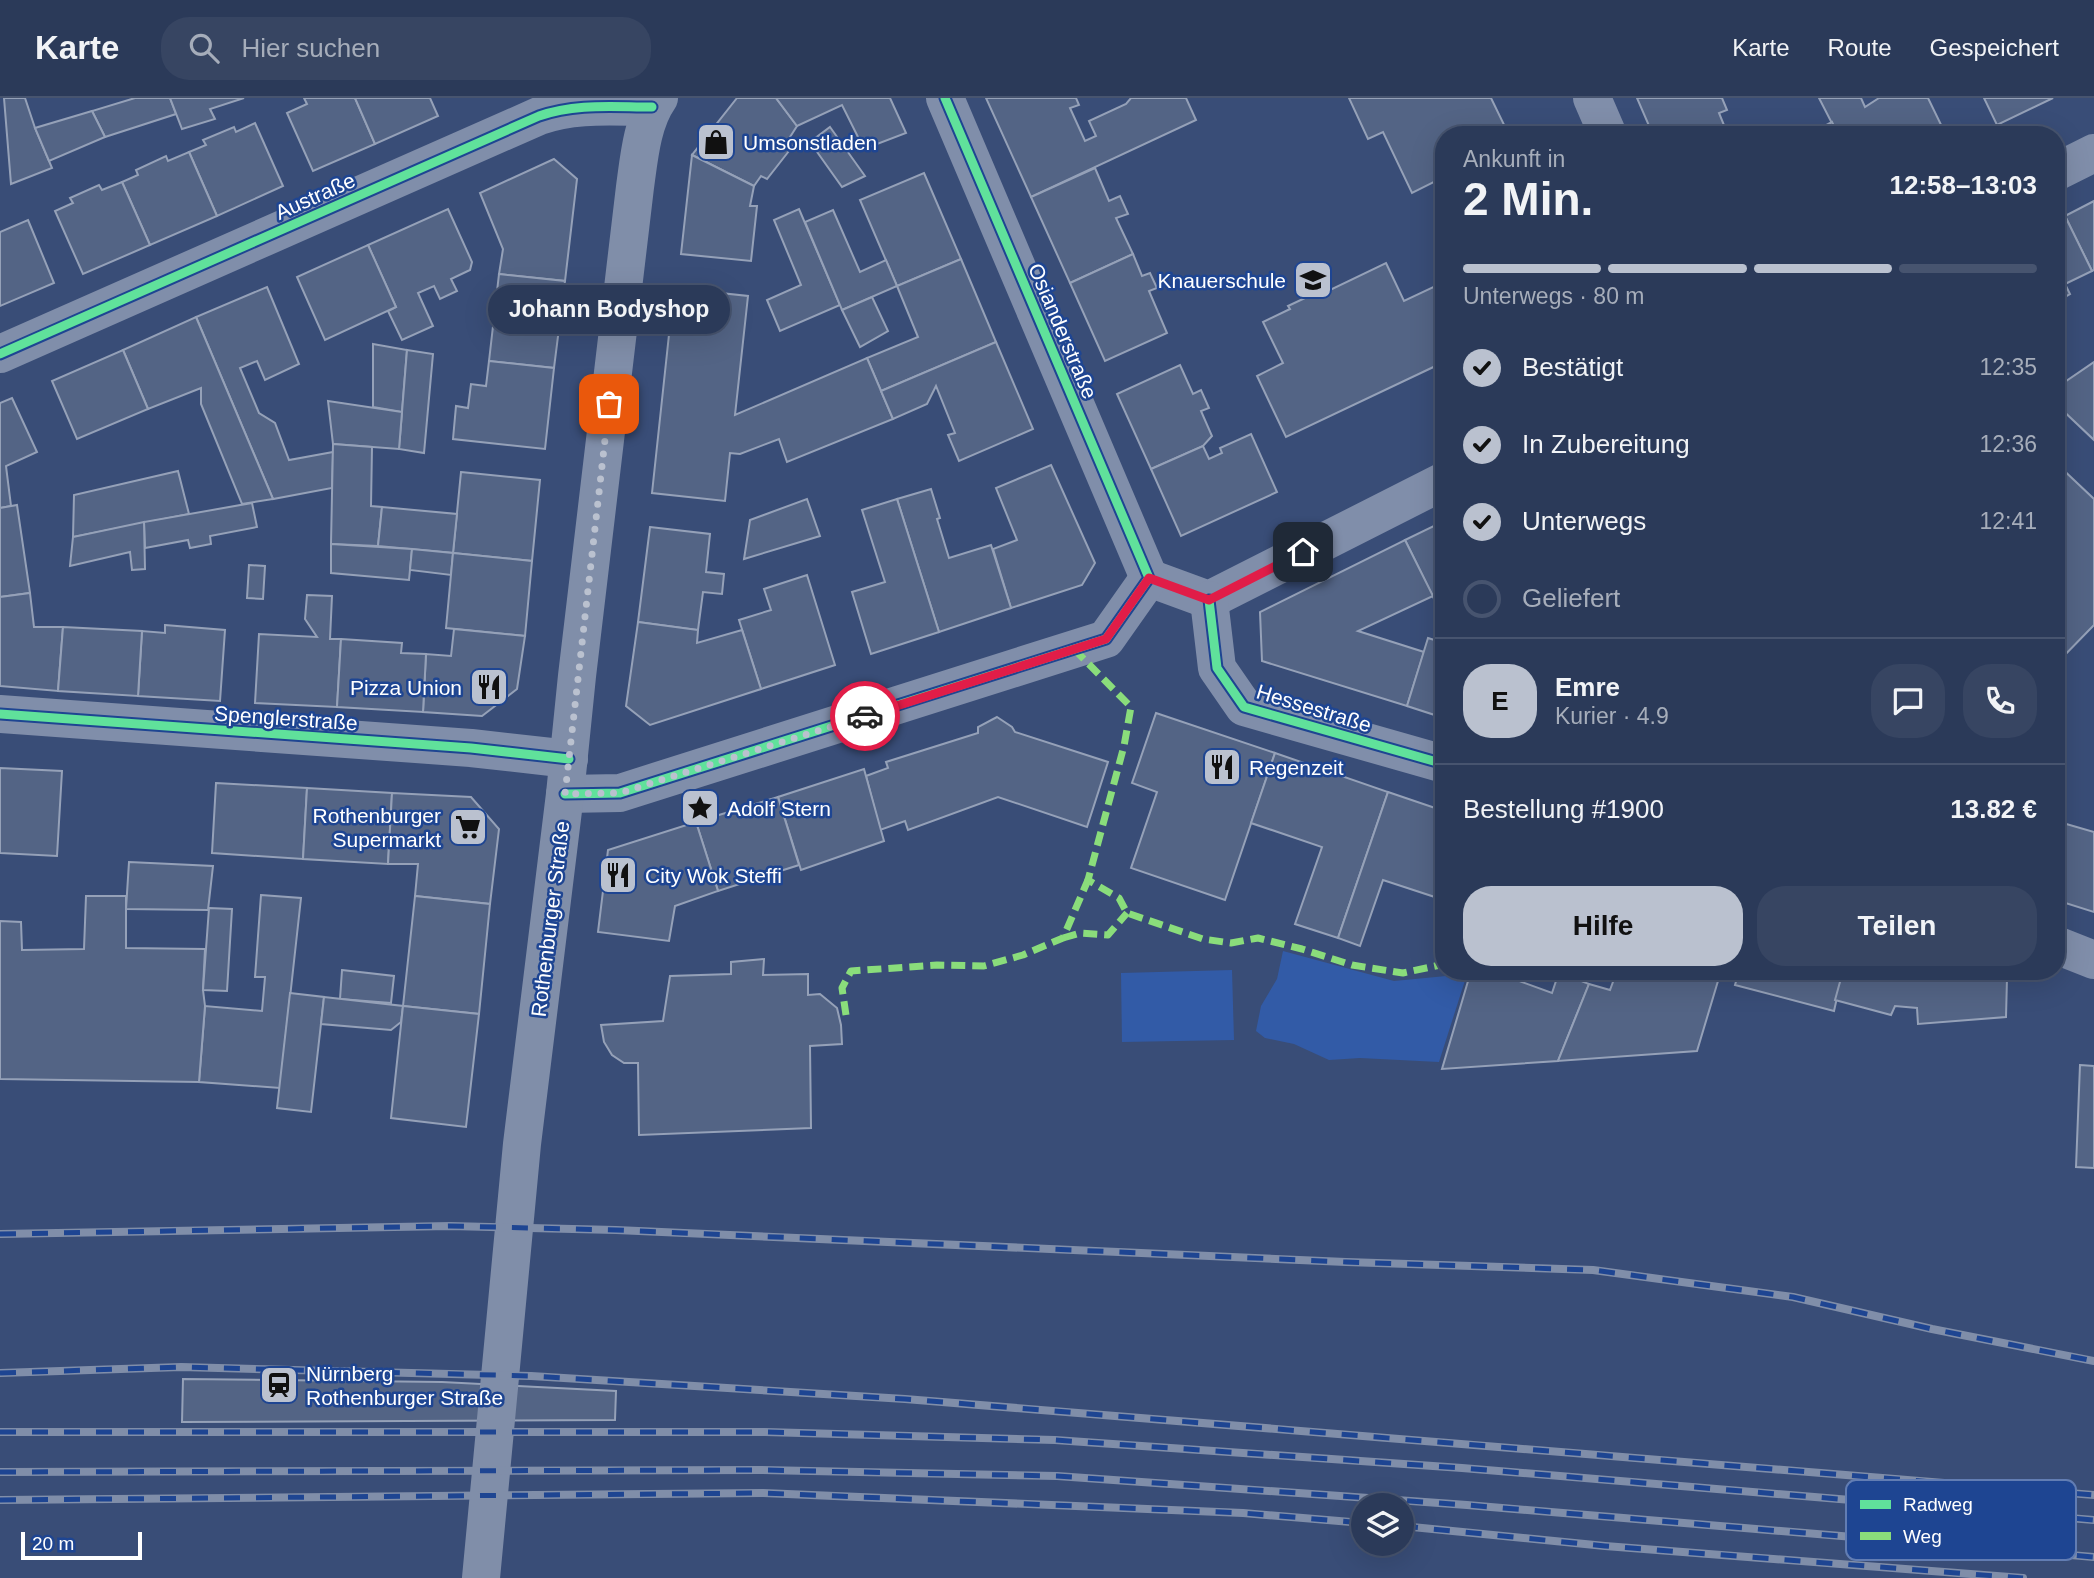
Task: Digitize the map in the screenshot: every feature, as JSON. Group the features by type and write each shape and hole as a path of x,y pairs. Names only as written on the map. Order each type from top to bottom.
{"main road":[{"name":"Rothenburger Straße","path":"481,1578 522,1144 635,187 653,101"}],"street":[{"name":"Osianderstraße","path":"945,98 1149,578"},
{"path":"1592,98 1604,126"},
{"name":"Austraße","path":"0,354 539,116 569,108 653,101"},
{"path":"2065,168 2094,153"},
{"path":"1149,578 1209,600 1435,486"},
{"name":"Spenglerstraße","path":"0,714 471,748 620,793 1106,639 1149,578"},
{"name":"Hessestraße","path":"1209,600 1217,668 1244,707 1435,761"},
{"path":"2065,949 2094,960"}],"shaded area":[{"path":"1283,951 1394,981 1435,977 1435,980 1465,980 1439,1062 1360,1058 1329,1060 1294,1044 1265,1038 1256,1031 1261,1006 1277,979"},
{"path":"1232,970 1234,1040 1122,1042 1121,973"}],"building":[{"path":"4,98 25,98 52,168 11,184"},
{"path":"135,98 170,98 176,114 105,137 92,111"},
{"path":"170,98 244,98 210,109 215,119 182,129"},
{"path":"304,98 355,98 375,144 313,171 287,113 307,104"},
{"path":"355,98 430,98 438,116 375,144"},
{"path":"737,98 776,98 797,126 790,137 796,142 767,179 761,176 754,186 692,155"},
{"path":"776,98 890,98 906,133 864,149 842,105 797,126"},
{"path":"986,98 1076,98 1079,105 1070,108 1085,141 1096,136 1089,121 1126,104 1131,98 1186,98 1196,120 1031,197"},
{"path":"1349,98 1491,98 1505,126 1435,126 1435,182 1412,193 1383,132 1368,139"},
{"path":"1637,98 1722,98 1727,110 1719,113 1724,126 1649,126"},
{"path":"1819,98 1861,98 1865,107 1879,98 1928,98 1942,126 1833,126"},
{"path":"1984,98 2053,98 1997,125"},
{"path":"92,111 105,137 49,161 35,128"},
{"path":"255,123 283,186 217,216 189,152 206,145 203,140 234,127 236,132"},
{"path":"830,127 865,176 842,187 810,142"},
{"path":"189,152 217,216 150,245 122,182 138,175 136,170 166,156 168,161"},
{"path":"692,155 754,186 750,206 757,206 751,261 681,254"},
{"path":"554,159 577,179 565,281 499,274 503,249 480,193"},
{"path":"1095,168 1109,201 1120,196 1128,214 1116,218 1133,254 1070,283 1031,197"},
{"path":"924,173 961,259 897,286 860,200"},
{"path":"122,182 150,245 83,274 55,211 73,203 70,198 99,185 102,190"},
{"path":"2094,201 2094,270 2092,271 2065,216"},
{"path":"448,209 472,262 470,270 451,279 457,291 440,299 434,286 418,293 433,326 402,340 388,311 396,307 368,245"},
{"path":"799,209 840,305 780,331 767,300 801,285 774,220"},
{"path":"833,210 860,272 886,260 897,286 842,310 805,222"},
{"path":"2065,216 2092,271 2065,284"},
{"path":"28,220 54,283 0,306 0,232"},
{"path":"368,245 396,307 325,340 297,277"},
{"path":"1133,254 1142,276 1150,273 1157,288 1149,291 1167,333 1105,361 1070,283"},
{"path":"961,259 996,342 881,391 867,358 918,337 897,286"},
{"path":"1386,263 1404,301 1435,286 1435,366 1286,437 1257,376 1283,363 1263,322 1290,309 1288,306 1324,289 1326,292"},
{"path":"499,274 565,281 554,368 489,361"},
{"path":"2065,284 2070,294 2065,297"},
{"path":"267,287 299,364 265,380 257,361 240,368 259,413 275,423 289,460 333,452 332,488 273,499 196,317"},
{"path":"674,288 748,296 735,415 867,358 893,419 787,462 779,439 740,454 730,453 725,501 652,493"},
{"path":"872,297 888,331 860,347 842,310"},
{"path":"196,317 273,499 242,504 201,404 201,388 148,409 123,350"},
{"path":"996,342 1033,429 959,461 948,435 955,433 936,386 927,404 893,419 881,391"},
{"path":"373,344 407,350 402,412 373,407"},
{"path":"123,350 148,409 77,439 52,381"},
{"path":"407,350 433,354 424,453 399,449"},
{"path":"489,361 554,368 545,449 453,439 456,406 468,408 471,384 486,386"},
{"path":"2094,362 2094,440 2065,413 2065,382"},
{"path":"1180,365 1193,394 1201,390 1209,408 1201,411 1212,436 1203,446 1151,469 1117,394"},
{"path":"12,398 37,452 6,466 11,506 0,508 0,403"},
{"path":"328,401 402,412 399,449 333,444"},
{"path":"1251,434 1277,492 1181,536 1151,469 1203,446 1209,459 1222,453 1220,448"},
{"path":"333,444 372,447 371,506 382,507 378,546 331,544"},
{"path":"1051,465 1095,563 1082,585 1011,608 993,549 1017,540 996,488"},
{"path":"178,471 189,514 73,537 74,495"},
{"path":"461,472 540,480 532,561 453,553"},
{"path":"2065,472 2094,499 2094,625 2065,655"},
{"path":"931,489 949,558 991,545 1011,608 939,632 897,499"},
{"path":"807,499 820,536 744,559 750,520"},
{"path":"897,499 939,632 871,654 852,592 885,582 862,510"},
{"path":"252,503 257,527 210,536 211,544 190,548 188,540 145,548 144,522"},
{"path":"17,505 30,593 0,597 0,508"},
{"path":"382,507 457,514 453,553 378,546"},
{"path":"144,522 145,569 132,570 130,552 70,566 73,537"},
{"path":"1435,525 1435,601 1405,540"},
{"path":"650,527 710,534 706,572 724,574 722,594 703,592 698,630 638,622"},
{"path":"1405,540 1433,596 1358,631 1424,652 1407,706 1262,661 1260,612"},
{"path":"331,544 412,549 409,580 331,573"},
{"path":"412,549 453,553 451,575 410,570"},
{"path":"453,553 532,561 525,636 446,628"},
{"path":"249,565 265,566 263,599 247,598"},
{"path":"807,575 835,665 761,689 739,620 771,610 764,589"},
{"path":"30,593 34,627 63,627 58,691 0,686 0,597"},
{"path":"307,595 332,596 330,639 341,639 337,707 255,703 259,634 317,637 305,619"},
{"path":"638,622 698,630 697,643 742,630 761,689 650,725 626,706"},
{"path":"165,625 225,630 220,701 138,696 142,631 165,633"},
{"path":"63,627 142,631 138,696 58,691"},
{"path":"454,629 525,636 517,689 482,716 423,712 426,654 451,656"},
{"path":"1428,638 1435,640 1435,715 1407,706"},
{"path":"341,639 402,643 401,653 426,654 423,712 337,707"},
{"path":"1156,713 1275,753 1225,900 1131,868 1157,792 1132,783"},
{"path":"997,717 1015,732 1108,762 1087,827 998,797 908,830 905,821 880,830 866,776 888,768 886,762 978,733 978,727"},
{"path":"1275,753 1388,792 1338,938 1295,924 1322,847 1251,823"},
{"path":"0,768 62,771 57,856 0,853"},
{"path":"864,769 884,841 801,870 778,797"},
{"path":"216,783 307,788 303,859 212,853"},
{"path":"307,788 392,793 388,864 303,859"},
{"path":"1388,792 1435,808 1435,897 1383,880 1360,946 1338,938"},
{"path":"392,793 471,797 499,829 490,904 415,896 418,864 388,864"},
{"path":"778,797 799,865 718,891 696,822"},
{"path":"696,822 718,891 675,906 669,941 598,932 608,850"},
{"path":"2065,824 2094,832 2094,912 2065,903"},
{"path":"129,862 213,866 208,910 126,909"},
{"path":"261,895 301,898 280,1088 199,1082 205,1006 262,1011 265,977 255,977"},
{"path":"86,896 126,896 126,948 205,949 205,1006 199,1082 0,1079 0,921 21,922 22,950 84,949"},
{"path":"415,896 490,904 479,1014 403,1006"},
{"path":"209,908 232,909 227,991 203,990"},
{"path":"764,959 763,975 808,974 808,995 820,994 837,1008 842,1044 810,1046 811,1128 639,1135 638,1063 624,1063 612,1055 604,1042 601,1025 663,1021 670,976 731,974 731,962"},
{"path":"342,970 394,976 391,1003 340,999"},
{"path":"1468,980 1517,980 1552,993 1556,980 1579,980 1589,984 1558,1061 1442,1069"},
{"path":"1614,980 1718,980 1697,1051 1558,1061 1589,984 1610,990"},
{"path":"1736,980 1841,980 1834,1011 1735,985"},
{"path":"1841,980 2007,980 2006,1017 1918,1024 1917,1008 1895,1006 1891,1015 1835,1000"},
{"path":"290,993 324,997 311,1112 277,1108"},
{"path":"324,997 403,1006 401,1022 391,1030 321,1024"},
{"path":"403,1006 479,1014 466,1127 391,1118"},
{"path":"2080,1065 2094,1066 2094,1168 2076,1167"},
{"path":"183,1379 442,1382 616,1391 615,1420 182,1422"}],"railway":[{"path":"0,1234 450,1226 616,1230 1346,1262 1593,1270 1793,1297 1932,1329 2094,1361"},
{"path":"0,1373 181,1367 531,1376 905,1399 1908,1480"},
{"path":"0,1432 765,1432 1055,1440 1462,1468 1846,1500"},
{"path":"0,1472 762,1470 1057,1476 1467,1505 1846,1536"},
{"path":"0,1500 763,1493 1243,1513 1351,1522"},
{"path":"2076,1494 2094,1495"},
{"path":"2076,1519 2094,1520"},
{"path":"1414,1527 1605,1546 2023,1578"},
{"path":"2076,1556 2094,1557"}],"marked path":[{"path":"1074,649 1131,707 1124,746 1088,880 1119,898 1127,913 1203,939 1231,943 1258,938 1352,965 1403,973 1435,966"},
{"path":"846,1015 842,988 851,971 937,965 984,966 1023,955 1063,938 1088,880"},
{"path":"1063,938 1080,933 1108,935 1127,913"}],"cycle path":[{"path":"565,794 620,793 1106,639 1149,578 945,98"},
{"path":"0,354 539,116 581,107 652,107"},
{"path":"1209,600 1217,668 1244,707 1435,761"},
{"path":"0,714 471,748 569,759"}],"way so far":[{"path":"609,404 565,794 620,793 865,716"}],"place":[{"name":"Umsonstladen","path":"716,142"},
{"name":"Knauerschule","path":"1313,280"},
{"name":"Johann Bodyshop","path":"609,404"},
{"name":"Pizza Union","path":"489,687"},
{"name":"Regenzeit","path":"1222,767"},
{"name":"Adolf Stern","path":"700,808"},
{"name":"Rothenburger Supermarkt","path":"468,827"},
{"name":"City Wok Steffi","path":"618,875"},
{"name":"Nürnberg Rothenburger Straße","path":"279,1385"}],"route":[{"path":"865,716 1106,639 1149,578 1209,600 1303,552"}]}
